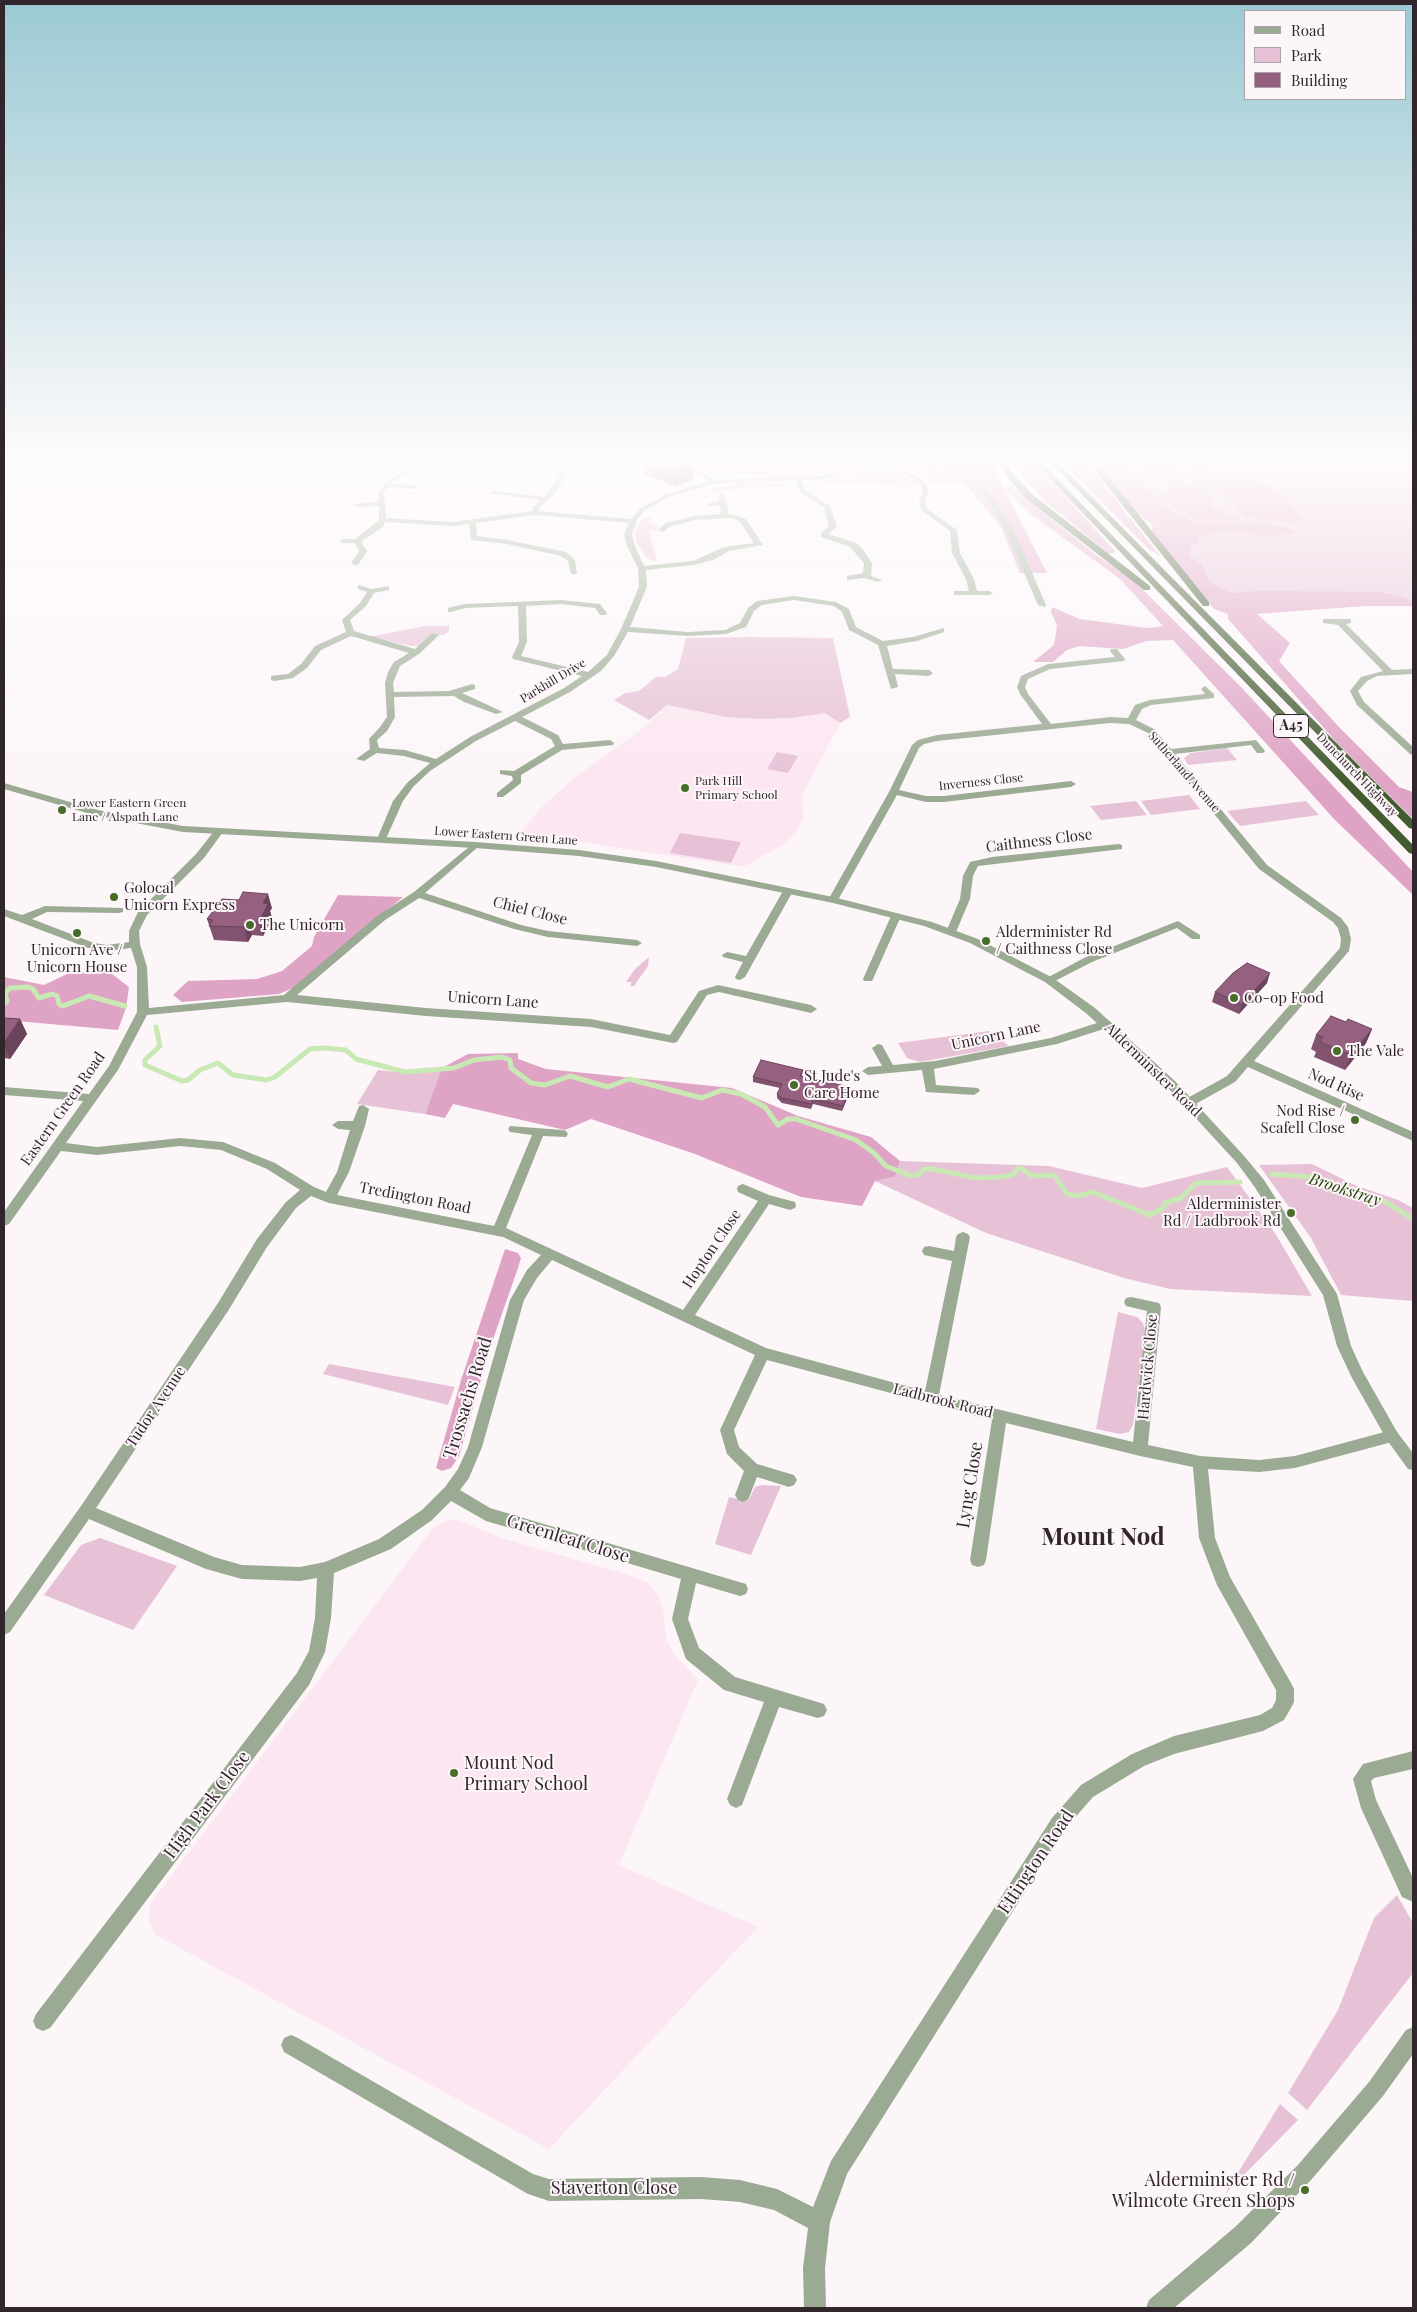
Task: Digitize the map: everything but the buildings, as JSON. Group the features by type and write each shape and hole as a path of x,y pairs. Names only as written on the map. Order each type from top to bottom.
{"highway":[{"path":"1120,566 1151,590 1170,601"},
{"name":"Dunchurch Highway","path":"1137,566 1413,851"},
{"name":"Dunchurch Highway","path":"1156,566 1413,826"},
{"path":"1174,566 1239,644 1242,653"}],"street":[{"path":"572,566 574,572"},
{"path":"642,568 664,566"},
{"path":"866,575 868,566"},
{"path":"963,566 970,579 973,592"},
{"path":"1025,566 1042,605"},
{"name":"Parkhill Drive","path":"382,839 393,810 404,792 418,776 436,762 550,700 590,675 610,656 625,629 643,587 642,568"},
{"path":"850,578 866,575 878,580"},
{"path":"361,587 371,591 386,588"},
{"path":"350,633 346,620 363,604 371,591"},
{"path":"957,593 989,593"},
{"path":"625,629 688,634 726,632 743,625 751,610 760,603 794,598 836,604 846,611 852,628 882,644 914,639 941,630"},
{"path":"457,600 465,606"},
{"path":"450,610 465,606 549,602 590,605 600,608 603,613"},
{"path":"590,605 608,602"},
{"path":"507,664 516,657 523,642 522,604"},
{"path":"1326,621 1340,623 1349,620"},
{"path":"1340,623 1388,671"},
{"path":"274,678 290,676 304,666 318,648 350,633 416,652"},
{"path":"375,750 373,740 384,729 391,717 390,677 394,668 435,635"},
{"path":"882,644 894,687"},
{"path":"1048,726 1024,694 1021,687 1024,678 1048,667 1121,659 1114,651"},
{"path":"516,657 590,675"},
{"path":"1413,670 1388,671 1364,680 1356,687 1354,694 1369,712 1413,752"},
{"path":"890,671 929,673"},
{"path":"290,676 290,679 298,684"},
{"path":"390,695 417,692 457,694 472,687"},
{"path":"1131,721 1138,707 1150,703 1211,696 1205,689"},
{"path":"457,694 467,700 499,712"},
{"path":"515,718 555,737 560,747"},
{"name":"Sutherland Avenue","path":"833,900 894,792 915,747 921,742 937,738 1110,720 1131,721 1151,731 1263,867 1337,920 1343,927 1346,939 1345,949 1231,1079 1188,1103"},
{"path":"1168,752 1253,742 1260,751"},
{"path":"503,772 516,774 560,747 610,743"},
{"path":"361,759 375,750 405,753 436,762"},
{"path":"500,795 518,781 516,774"},
{"name":"Inverness Close","path":"894,792 926,799 944,799 1071,784"},
{"path":"4,786 110,816 148,824 218,832"},
{"path":"140,1016 142,967 135,944 134,932 142,914 200,856 218,832"},
{"name":"Lower Eastern Green Lane","path":"218,832 382,839 579,854 656,864 728,878"},
{"path":"286,998 381,918 418,894 475,845"},
{"name":"Caithness Close","path":"951,932 965,899 968,876 974,864 992,860 1119,847"},
{"name":"Alderminster Road","path":"728,878 833,900 951,932 1049,980 1106,1024 1172,1085 1241,1160 1259,1183 1330,1294 1344,1346 1357,1374 1392,1436 1413,1464"},
{"path":"740,977 788,891"},
{"name":"Chiel Close","path":"418,894 518,927 548,934 637,944"},
{"path":"22,919 45,909 119,910"},
{"path":"4,912 92,946 107,948 135,944"},
{"path":"868,979 880,965 896,916"},
{"path":"1049,980 1088,960 1178,924 1196,936"},
{"path":"728,955 749,960"},
{"name":"Unicorn Lane","path":"140,1016 286,998 426,1012 591,1023 674,1039 703,992 718,988 811,1009"},
{"name":"Eastern Green Road","path":"4,1221 114,1067 140,1016"},
{"name":"Unicorn Lane","path":"868,1071 928,1066 1053,1041 1106,1024"},
{"path":"878,1048 890,1069"},
{"name":"Nod Rise","path":"1246,1062 1413,1137"},
{"path":"928,1066 930,1089 974,1091"},
{"path":"4,1091 91,1098"},
{"path":"329,1198 343,1172 363,1109"},
{"path":"338,1125 359,1126"},
{"path":"514,1129 562,1134"},
{"path":"499,1230 540,1132"},
{"name":"Tredington Road","path":"57,1146 97,1151 180,1142 223,1146 271,1166 309,1190 329,1198 499,1230 516,1236"},
{"name":"Hopton Close","path":"742,1189 766,1199 790,1205"},
{"name":"Tudor Avenue","path":"4,1627 86,1511 223,1307 262,1243 291,1205 309,1190"},
{"name":"Hopton Close","path":"685,1318 766,1199"},
{"name":"Ladbrook Road","path":"516,1236 685,1318 763,1353 931,1399 1140,1450 1200,1462 1259,1466 1295,1462 1392,1436"},
{"path":"931,1399 963,1237"},
{"path":"929,1251 959,1257"},
{"name":"Trossachs Road","path":"86,1511 212,1564 242,1572 300,1574 326,1569 355,1558 410,1529 450,1492 464,1473 475,1447 517,1300 532,1274 551,1253"},
{"name":"Hardwick Close","path":"1131,1302 1154,1307 1140,1450"},
{"path":"763,1353 727,1430 732,1450 752,1469 788,1480"},
{"name":"Lyng Close","path":"978,1560 1000,1416"},
{"name":"Ettington Road","path":"815,2308 814,2268 819,2222 838,2168 1058,1824 1087,1791 1138,1760 1174,1745 1263,1724 1278,1714 1284,1702 1285,1688 1223,1580 1207,1538 1200,1462"},
{"path":"743,1495 752,1469"},
{"name":"Greenleaf Close","path":"450,1492 486,1514 740,1589"},
{"name":"High Park Close","path":"43,2021 303,1679 317,1652 323,1618 326,1569"},
{"path":"690,1575 680,1619 692,1653 730,1684 818,1710"},
{"path":"736,1798 774,1697"},
{"path":"1413,1760 1369,1770 1362,1779 1367,1802 1409,1890 1413,1893"},
{"path":"1157,2308 1243,2235 1304,2173 1376,2089 1413,2037"},
{"name":"Staverton Close","path":"291,2045 528,2184 549,2190 701,2188 740,2192 777,2200 819,2222"}],"shaded area":[{"path":"1017,566 1043,566 1047,573 1020,573"},
{"path":"1102,566 1113,566 1132,579 1241,687 1413,872 1413,895 1335,820 1173,640 1146,641 1123,649 1079,646 1067,650 1053,662 1033,662 1054,645 1057,626 1051,612 1052,607 1080,619 1147,628 1163,626 1120,579"},
{"path":"1178,566 1202,566 1209,580 1219,588 1232,593 1257,591 1381,592 1406,598 1413,603 1413,606 1365,606 1257,614 1290,643 1279,661 1339,727 1399,787 1413,792 1413,819 1337,743 1228,619 1228,614 1214,609"},
{"name":"Park Hill Primary School","path":"667,705 726,717 758,719 793,718 825,713 840,723 802,796 803,817 796,833 784,844 747,865 739,866 580,842 518,835 540,809 573,779 643,728"},
{"path":"338,895 403,897 293,988 279,994 182,1002 173,995 188,981 257,979 282,971 312,946 314,937"},
{"path":"108,971 129,987 126,1008 118,1030 4,1020 4,977 44,985 69,973"},
{"path":"518,1053 518,1059 546,1069 732,1088 798,1116 871,1137 900,1161 895,1177 875,1181 862,1206 801,1197 695,1154 591,1119 565,1130 453,1104 445,1118 425,1114 442,1068 468,1054"},
{"path":"505,1249 518,1253 521,1258 490,1348 459,1456 451,1468 442,1471 436,1468 461,1380"},
{"name":"Mount Nod Primary School","path":"458,1520 501,1538 626,1574 647,1582 656,1592 663,1608 666,1638 674,1654 698,1680 619,1865 758,1927 549,2149 156,1935 149,1921 150,1904 433,1528 445,1521"}],"green space":[{"path":"1191,566 1413,566 1413,606 1365,606 1228,614"},
{"path":"425,626 449,626 449,631 444,635 430,635 418,646 368,637"},
{"path":"686,638 833,638 850,717 840,723 825,713 793,718 758,719 726,717 667,705 649,720 614,700 625,693 639,691 656,677 665,677 678,669"},
{"path":"1227,748 1237,760 1188,765 1184,758 1191,753"},
{"path":"777,752 798,756 788,773 767,769"},
{"path":"1189,795 1200,809 1151,815 1141,801"},
{"path":"1136,801 1147,815 1101,820 1090,806"},
{"path":"1306,801 1319,815 1240,826 1227,811"},
{"path":"680,833 741,842 731,863 670,853"},
{"path":"649,957 648,966 634,986 630,986 632,982 626,982 635,969"},
{"path":"989,1031 1009,1046 920,1062 907,1058 898,1043"},
{"path":"378,1070 405,1073 441,1071 425,1114 357,1104"},
{"path":"900,1161 1049,1166 1142,1188 1227,1167 1275,1233 1312,1296 1170,1289 1124,1278 986,1233 875,1181 895,1177"},
{"path":"1312,1164 1357,1186 1398,1200 1413,1208 1413,1301 1341,1295 1311,1238 1259,1165"},
{"path":"1118,1312 1137,1317 1143,1323 1146,1334 1133,1425 1129,1432 1120,1434 1096,1429"},
{"path":"329,1364 455,1387 448,1405 323,1374"},
{"path":"762,1485 781,1486 751,1555 715,1544 729,1497 748,1501 755,1487"},
{"path":"100,1538 177,1566 133,1630 44,1595 81,1545"},
{"path":"1397,1895 1413,1923 1413,1973 1307,2110 1288,2093 1338,2010 1374,1918"},
{"path":"1280,2104 1298,2120 1225,2194"}],"waterway":[{"path":"4,1004 7,1001 5,993 10,988 28,987 33,989 39,998 52,994 57,996 59,1004 63,1006 89,996 125,1006"},
{"path":"156,1027 160,1046 145,1060 145,1065 182,1081 188,1080 200,1070 218,1063 233,1075 266,1080 275,1077 310,1049 323,1048 346,1050 356,1059 405,1072 454,1068 474,1060 502,1057 510,1060 511,1068 531,1083 545,1085 570,1076 608,1087 629,1079 702,1098 722,1090 741,1094 765,1107 778,1125 788,1119 796,1119 856,1140 874,1153 886,1166 909,1175 918,1175 925,1169 932,1169 976,1178 1001,1177 1013,1175 1017,1169 1021,1168 1032,1176 1054,1175 1067,1194 1078,1196 1093,1192 1150,1215 1163,1208 1165,1203 1181,1198 1196,1183 1240,1182"},
{"name":"Brookstray","path":"1272,1174 1311,1177 1330,1182 1344,1192 1384,1201 1413,1219"}],"place":[{"name":"Park Hill Primary School","path":"685,788"},
{"name":"Lower Eastern Green Lane / Alspath Lane","path":"62,810"},
{"name":"Golocal Unicorn Express","path":"114,897"},
{"name":"The Unicorn","path":"250,925"},
{"name":"Unicorn Ave / Unicorn House","path":"77,933"},
{"name":"Alderminister Rd / Caithness Close","path":"986,941"},
{"name":"Co-op Food","path":"1234,998"},
{"name":"The Vale","path":"1337,1051"},
{"name":"St Jude's Care Home","path":"794,1085"},
{"name":"Nod Rise / Scafell Close","path":"1355,1120"},
{"name":"Alderminister Rd / Ladbrook Rd","path":"1291,1213"},
{"name":"Mount Nod Primary School","path":"454,1773"},
{"name":"Alderminister Rd / Wilmcote Green Shops","path":"1305,2190"}],"district":[{"name":"Mount Nod","path":"1103,1538"}]}
